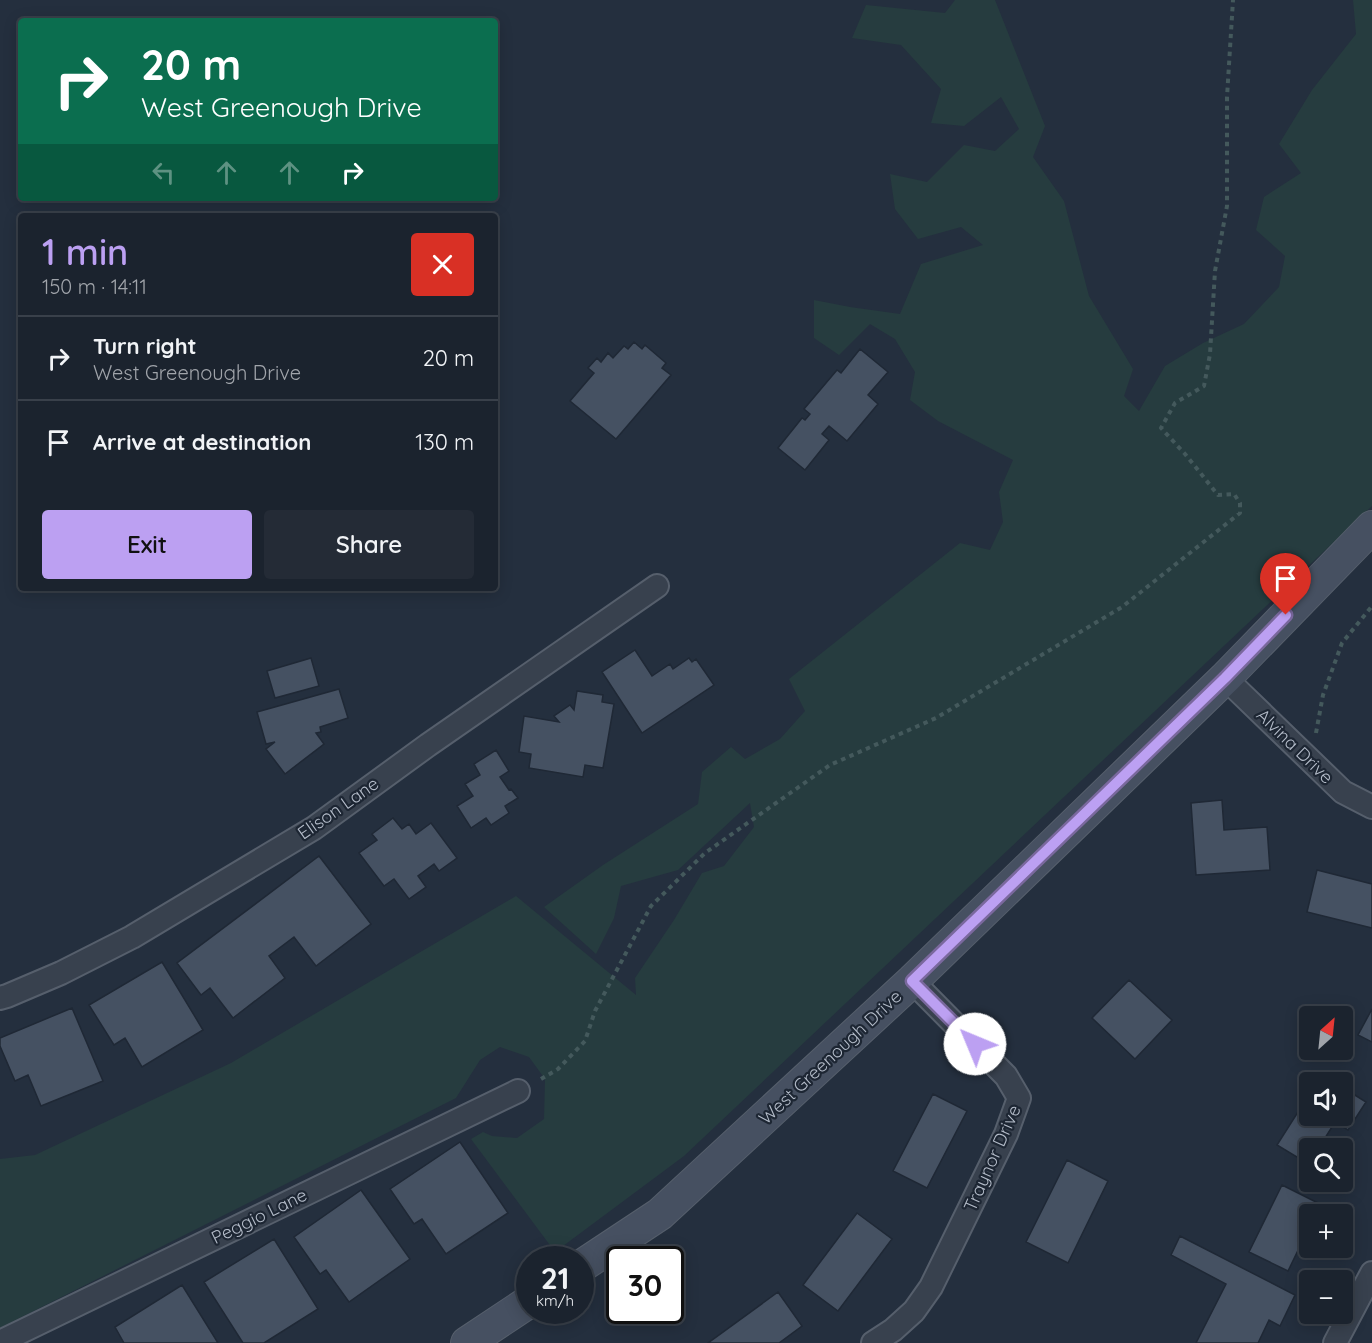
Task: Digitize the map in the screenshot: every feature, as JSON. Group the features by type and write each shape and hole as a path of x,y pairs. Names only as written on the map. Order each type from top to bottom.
{"street":[{"name":"West Greenough Drive","path":"594,1258 660,1214 912,981 1225,678 1372,527"},
{"name":"Elison Lane","path":"0,998 61,972 132,937 314,828 657,586"},
{"name":"Alvina Drive","path":"1225,678 1342,792 1372,807"},
{"name":"Traynor Drive","path":"873,1343 893,1330 914,1311 931,1287 1006,1134 1019,1098 1006,1076 912,981"},
{"name":"Peggio Lane","path":"0,1342 518,1090"},
{"path":"1335,1343 1372,1273"},
{"path":"467,1343 516,1310"}],"path":[{"path":"541,1078 558,1069 585,1041 595,1011 651,906 705,853 830,765 936,718 1122,607 1240,513 1240,503 1234,494 1218,495 1161,428 1175,404 1204,386 1210,354 1215,271 1227,206 1227,97 1233,0"},
{"path":"1310,761 1323,695 1342,643 1372,606"}],"green space":[{"path":"955,0 995,0 1045,126 1033,157 1064,201 1089,296 1133,369 1124,396 1139,411 1165,366 1203,343 1244,324 1279,287 1285,256 1256,230 1264,197 1301,173 1279,144 1312,90 1356,34 1353,0 1372,0 1372,506 684,1156 563,1246 551,1246 471,1139 483,1132 492,1136 517,1138 544,1119 545,1079 529,1057 500,1047 480,1060 456,1098 0,1328 0,1159 35,1155 231,1063 516,896 636,995 635,978 702,873 724,866 754,827 750,803 678,870 621,886 614,918 596,954 544,907 603,865 698,804 702,772 731,747 745,759 780,739 805,711 789,679 960,543 990,550 1003,522 999,492 1013,460 938,421 910,400 915,372 895,339 870,324 839,355 814,338 814,300 900,314 921,264 983,245 961,227 918,239 895,209 890,174 927,182 964,145 995,151 1019,129 1001,97 964,126 931,123 941,89 901,45 852,38 866,5 945,13"}],"building":[{"path":"634,342 642,349 645,345 666,363 662,368 671,375 616,439 570,401 594,373 588,368 597,358 601,362 608,353 613,358 624,346 628,349"},
{"path":"860,349 888,372 868,395 878,404 847,441 829,426 822,434 829,440 805,470 778,448 802,418 805,420 810,414 804,409 837,370 841,373"},
{"path":"635,650 652,676 670,664 673,669 689,658 692,662 696,659 714,685 642,733 602,672"},
{"path":"311,658 319,686 275,698 267,671"},
{"path":"339,689 348,718 320,727 321,732 316,733 324,744 285,774 266,749 275,742 266,744 257,712"},
{"path":"577,691 603,695 602,702 614,704 603,768 585,765 583,777 529,768 531,754 519,752 524,716 559,722 554,716 570,705 574,710"},
{"path":"496,750 509,771 500,777 518,798 505,806 509,813 491,825 486,818 471,828 457,806 473,796 465,784 480,775 474,764"},
{"path":"1222,800 1224,830 1267,827 1270,870 1196,875 1191,803"},
{"path":"393,818 402,829 409,824 416,834 431,823 457,858 439,871 434,864 418,876 426,887 409,899 394,879 384,886 359,853 377,840 372,834"},
{"path":"319,856 371,924 316,966 294,937 269,956 285,978 233,1018 210,988 201,995 177,963"},
{"path":"1317,870 1372,884 1372,928 1307,912"},
{"path":"162,962 203,1030 142,1067 125,1038 114,1045 89,1005"},
{"path":"1129,980 1172,1020 1135,1059 1092,1018"},
{"path":"72,1008 103,1081 41,1106 28,1075 15,1081 0,1046 0,1038"},
{"path":"1372,1009 1372,1042 1358,1035"},
{"path":"933,1094 967,1111 927,1188 893,1171"},
{"path":"1353,1094 1366,1102 1353,1122"},
{"path":"1299,1110 1299,1126 1332,1126 1325,1138 1299,1138 1299,1158 1277,1145"},
{"path":"460,1142 508,1213 446,1254 422,1219 414,1224 390,1189"},
{"path":"1067,1160 1108,1181 1068,1263 1026,1242"},
{"path":"1282,1185 1320,1204 1299,1204 1299,1248 1288,1271 1249,1252"},
{"path":"361,1190 410,1259 349,1302 326,1270 320,1274 294,1237"},
{"path":"857,1213 892,1239 838,1311 803,1285"},
{"path":"1180,1236 1295,1295 1280,1326 1269,1320 1258,1343 1196,1343 1226,1284 1171,1255"},
{"path":"274,1239 318,1309 264,1343 243,1343 204,1282"},
{"path":"182,1285 218,1343 124,1343 115,1327"},
{"path":"778,1292 802,1326 779,1343 708,1343"}],"route":[{"path":"975,1044 912,981 1225,678 1286,615"}]}
